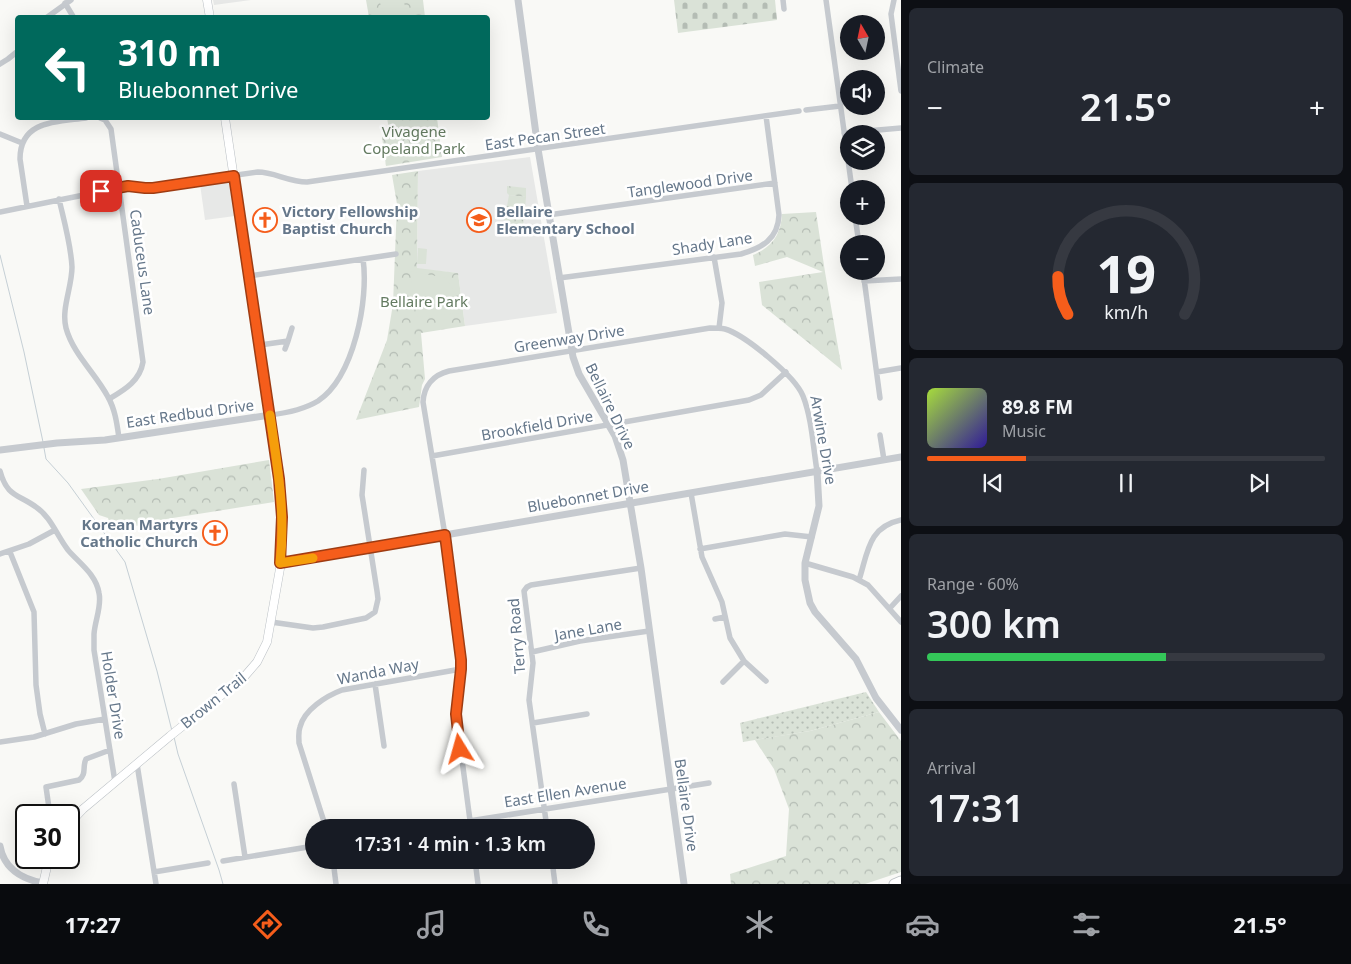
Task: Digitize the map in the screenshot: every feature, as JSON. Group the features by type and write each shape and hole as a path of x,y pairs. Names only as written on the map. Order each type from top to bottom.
{"main road":[{"path":"207,0 210,15"},
{"name":"Brown Trail","path":"80,812 116,782 136,769 173,733 244,677 252,668 267,642 280,563 281,496 225,120"},
{"path":"43,884 46,869"},
{"path":"894,884 901,881"}],"street":[{"name":"Bellaire Drive","path":"518,0 548,215 572,350 576,367 621,451 641,568 684,884"},
{"path":"783,0 784,9"},
{"path":"826,0 840,106"},
{"path":"894,0 891,14 901,91"},
{"path":"50,15 68,2 73,15"},
{"path":"0,64 15,53"},
{"name":"East Pecan Street","path":"0,212 120,187 145,188 263,172 291,180 307,182 840,106"},
{"name":"Shady Lane","path":"559,278 714,257 762,247 771,238 779,224 766,116"},
{"path":"27,206 20,159 22,143 31,130 43,124 72,120"},
{"name":"Caduceus Lane","path":"105,120 111,129 143,362 135,381 109,399"},
{"path":"885,130 901,128"},
{"path":"0,134 22,143"},
{"name":"Tanglewood Drive","path":"548,215 775,183"},
{"path":"59,199 72,267 66,326 76,349 109,399 119,438"},
{"path":"249,276 396,254"},
{"path":"714,257 722,302 719,328"},
{"name":"East Redbud Drive","path":"0,450 119,438 270,415 300,409 316,402 329,391 340,376 355,341 359,322 364,268 363,259"},
{"path":"880,398 864,281 901,279"},
{"path":"285,349 292,328"},
{"name":"Greenway Drive","path":"432,456 423,396 428,384 436,376 449,371 572,350 719,328"},
{"name":"Arwine Drive","path":"719,328 733,333 751,344 786,372 799,388 805,402 820,500 805,563 807,590 815,612 856,658 876,698 901,730"},
{"path":"260,345 288,341"},
{"path":"877,372 901,368"},
{"name":"Brookfield Drive","path":"432,456 749,400 761,395 786,372"},
{"path":"880,435 884,460"},
{"path":"432,456 445,535 461,669 456,714 470,819"},
{"name":"Bluebonnet Drive","path":"280,563 901,457"},
{"path":"271,622 323,628 358,620 373,614 378,599 362,495 364,470"},
{"name":"Holder Drive","path":"0,471 4,484 12,494 35,506 45,514 68,550 90,572 98,587 100,602 94,634 94,650 116,782"},
{"path":"690,493 704,564 722,602 730,638 744,661 766,681"},
{"path":"859,580 872,539 876,533 888,523 901,520"},
{"path":"0,554 10,552 55,530"},
{"path":"700,549 785,534 812,537"},
{"path":"10,552 34,612 36,628 34,656 36,685 40,714 46,734"},
{"path":"805,563 859,580 876,592 901,622"},
{"name":"Terry Road","path":"547,819 530,700 533,675 532,652 524,591 527,587 641,568"},
{"path":"890,608 901,596"},
{"path":"715,619 725,617"},
{"name":"Jane Lane","path":"532,652 580,641 650,631"},
{"path":"723,682 744,661"},
{"name":"Wanda Way","path":"323,819 299,743 300,724 304,717 318,703 332,694 375,684 461,669"},
{"path":"375,684 384,746"},
{"path":"533,722 587,714"},
{"path":"0,742 46,734 76,724 105,719"},
{"path":"48,804 46,787 79,780 84,773 86,759 110,750"},
{"path":"136,769 156,884"},
{"name":"East Ellen Avenue","path":"476,819 708,782"},
{"path":"234,784 245,857"},
{"path":"0,846 5,862 12,869 26,880 43,884"},
{"path":"223,861 305,847"},
{"path":"154,872 208,863"},
{"path":"334,869 336,884"},
{"path":"476,869 478,884"},
{"path":"553,869 555,884"}],"shaded area":[{"path":"213,0 251,0 214,5"},
{"name":"Bellaire Elementary School","path":"530,157 557,313 465,326 458,273 417,269 418,171"},
{"path":"225,180 229,182 235,216 205,220 200,184"}],"green space":[{"path":"366,0 423,0 425,15 369,15"},
{"path":"379,0 403,0 408,15 384,15"},
{"path":"674,0 775,0 777,20 678,33"},
{"name":"Vivagene Copeland Park","path":"387,120 437,120 442,157 386,166 382,137 390,135"},
{"name":"Bellaire Park","path":"418,171 417,268 458,273 465,326 421,333 425,379 422,385 419,407 356,420 387,340 393,304 397,204 392,175"},
{"path":"507,186 526,188 526,197 509,195 507,193"},
{"path":"509,195 526,197 525,208 507,206"},
{"path":"507,206 525,208 523,227 504,225"},
{"path":"816,212 842,370 762,305 759,282 823,272 787,257 755,266 753,255 760,252 774,239 780,228 782,214"},
{"path":"418,248 427,249 426,264 417,264"},
{"path":"410,271 446,278 458,298 461,313 418,317"},
{"path":"269,460 274,502 160,520 116,531 111,527 108,518 99,515 81,489 158,479"},
{"path":"866,692 879,712 810,731 743,742 740,723"},
{"path":"879,712 901,741 901,872 865,884 731,884 730,874 786,856 789,809 774,769 755,740 810,731"}],"waterway":[{"path":"0,255 24,352 43,442"},
{"path":"44,448 46,459 68,483 125,562 157,671 172,731"},
{"path":"174,737 178,754 223,884"}],"slow traffic":[{"path":"270,415 281,496 282,552 280,563 313,558"}],"place":[{"name":"Victory Fellowship Baptist Church","path":"265,220"},
{"name":"Bellaire Elementary School","path":"479,220"},
{"name":"Korean Martyrs Catholic Church","path":"215,533"}],"route":[{"path":"101,191 128,186 153,188 234,176 279,479 282,517 282,552 280,563 445,535 461,660 456,706 460,749"}]}
